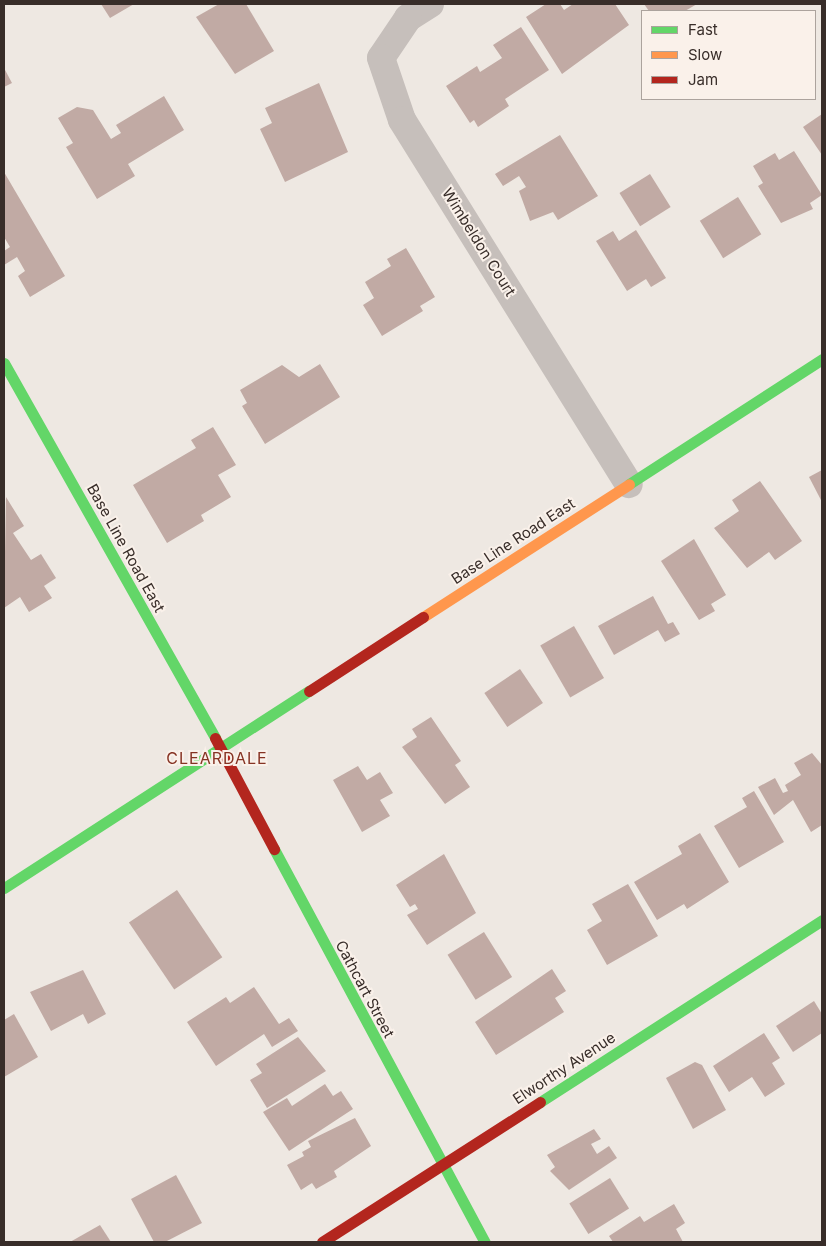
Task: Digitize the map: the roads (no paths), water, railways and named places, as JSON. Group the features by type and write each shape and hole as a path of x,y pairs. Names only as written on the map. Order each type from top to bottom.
{"street":[{"name":"Wimbeldon Court","path":"430,4 408,18 380,58 402,120 629,484"},
{"name":"Base Line Road East","path":"4,888 822,359"},
{"name":"Base Line Road East","path":"4,363 220,748"},
{"name":"Cathcart Street","path":"220,748 485,1242"},
{"name":"Elworthy Avenue","path":"322,1242 822,920"}],"district":[{"name":"CLEARDALE","path":"217,758"}]}
